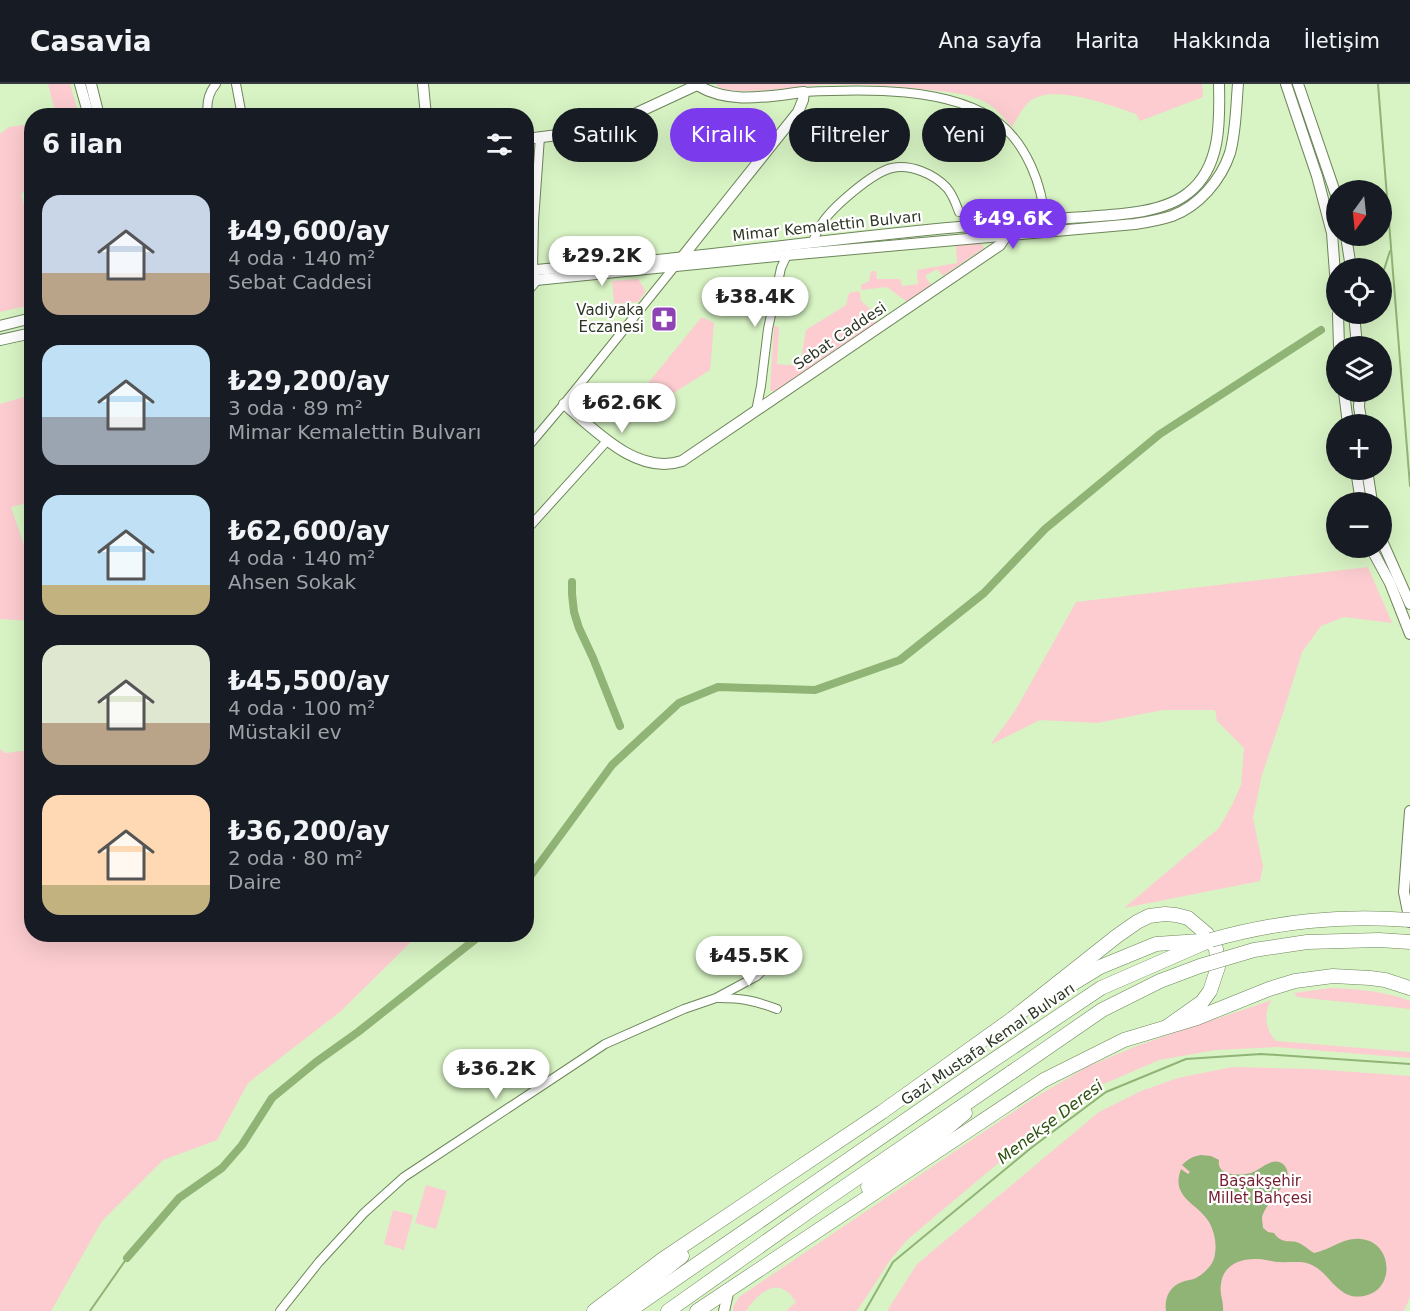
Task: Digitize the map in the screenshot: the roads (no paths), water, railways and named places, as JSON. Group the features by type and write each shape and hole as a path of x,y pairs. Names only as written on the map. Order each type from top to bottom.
{"highway":[{"path":"594,1311 663,1259 882,1112 1012,1019 1137,922 1149,916 1165,914 1188,918 1207,934 1216,949 1218,967 1210,990 1202,1002 1168,1026"},
{"name":"Gazi Mustafa Kemal Bulvarı","path":"629,1311 1101,988 1211,940 1237,932 1301,921 1337,918 1410,921"},
{"path":"1012,1019 1100,968 1156,944 1211,940"},
{"path":"668,1311 806,1213 1102,1010 1160,981 1254,950 1307,942 1379,940 1410,942"},
{"path":"697,1311 1044,1080 1124,1040 1197,1018 1295,981 1333,976 1361,977 1385,980 1410,988"},
{"path":"729,1289 946,1130 1012,1072"},
{"path":"612,1311 744,1206"}],"main road":[{"path":"80,84 86,108"},
{"path":"91,84 97,108"},
{"path":"423,84 425,108"},
{"path":"534,138 574,133 628,117 698,84 709,92 726,96 760,98 804,92 798,112 675,266"},
{"name":"Mimar Kemalettin Bulvarı","path":"534,273 813,241 1119,213 1162,207 1177,201 1189,192 1203,176 1215,151 1219,130 1219,84"},
{"path":"534,273 675,266 1155,221 1172,216 1192,205 1215,183 1223,170 1230,153 1238,84"},
{"path":"1286,84 1317,176 1332,233 1334,258"},
{"path":"1298,84 1331,180"},
{"name":"Sebat Caddesi","path":"607,441 635,457 657,464 675,463 688,458 1000,245 1006,236"},
{"path":"787,255 792,244"},
{"path":"0,326 24,320"},
{"path":"0,340 24,335"},
{"path":"564,404 607,441"},
{"path":"1376,558 1390,583 1410,634"},
{"path":"1390,558 1410,604"},
{"path":"1410,811 1404,892 1410,921"},
{"path":"724,1311 729,1289"}],"street":[{"path":"207,108 211,89 216,84"},
{"path":"236,84 240,108"},
{"path":"804,92 840,90 903,92 942,98 971,106 999,123 1015,140 1027,158 1038,186 1045,220"},
{"path":"534,221 540,137"},
{"path":"813,241 828,214 867,180 891,168 908,167 938,180 955,200 959,212"},
{"path":"756,411 768,329 781,268 787,255"},
{"path":"534,440 675,266"},
{"path":"534,522 607,441"},
{"path":"280,1311 319,1262 364,1213 404,1177 605,1044 684,1009 716,998 757,976 772,961"},
{"path":"716,998 756,1001 777,1009"}],"waterway":[{"name":"Menekşe Deresi","path":"1378,84 1410,486"},
{"path":"1388,258 1390,251"},
{"path":"534,871 612,765 679,703 718,687 815,690 900,660 984,593 1045,529 1160,434 1321,330"},
{"path":"572,582 574,612 579,628 620,726"},
{"path":"127,1258 179,1198 222,1168 242,1145 272,1098 472,942"},
{"name":"Menekşe Deresi","path":"865,1311 893,1262 1031,1148 1106,1092 1186,1059 1261,1054 1410,1064"},
{"path":"90,1311 127,1258"}],"place":[{"name":"Vadiyaka Eczanesi","path":"664,319"}],"park label":[{"name":"Başakşehir Millet Bahçesi","path":"1260,1190"}]}
